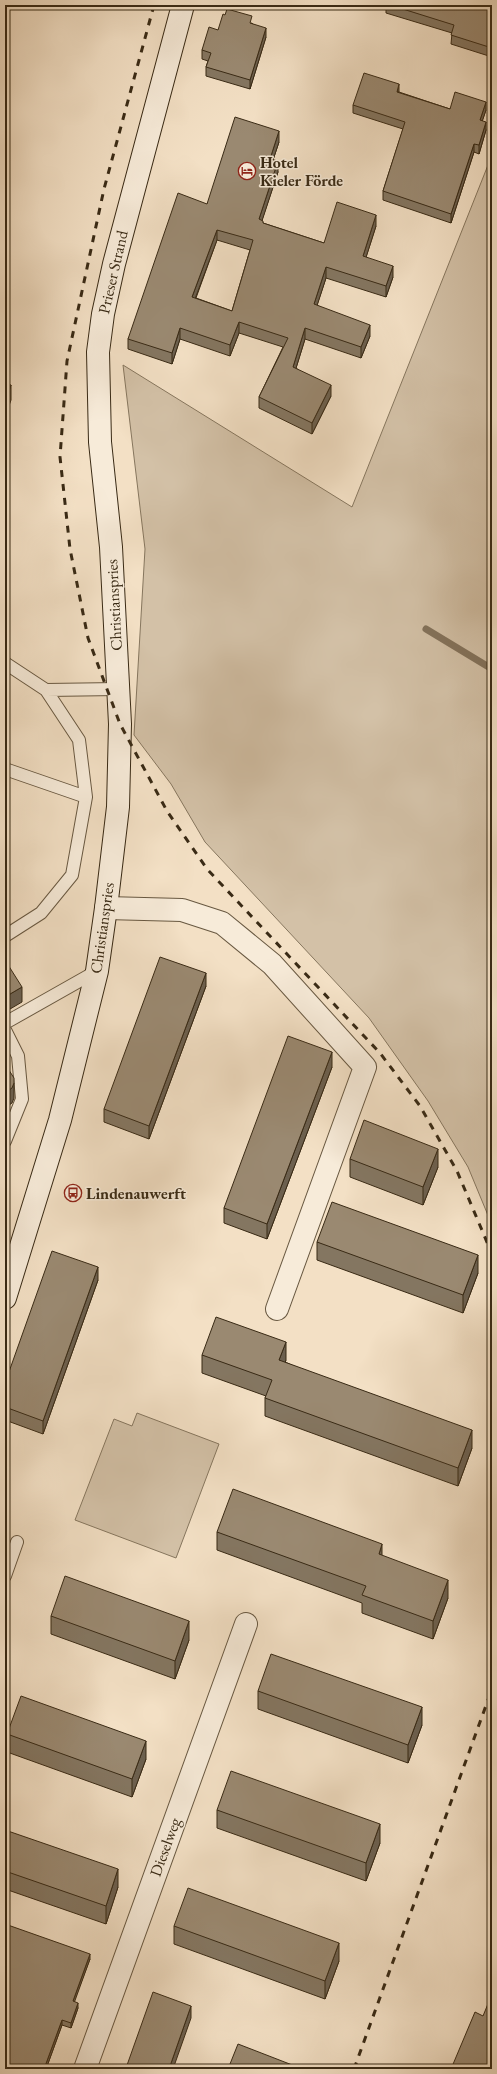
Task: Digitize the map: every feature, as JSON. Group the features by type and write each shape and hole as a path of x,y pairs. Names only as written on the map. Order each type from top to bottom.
{"street":[{"name":"Prieser Strand","path":"111,547 100,442 98,352 103,314 116,257 183,5"},
{"name":"Christianspries","path":"5,1298 60,1120 97,971 106,908 118,807 120,724 111,547"},
{"path":"106,908 182,910 222,923 272,964 365,1067 277,1309"},
{"name":"Dieselweg","path":"85,2069 246,1624"}],"lane":[{"path":"5,663 46,690 79,740 86,797 72,875 41,913 5,936"},
{"path":"46,690 118,689"},
{"path":"5,769 86,797"},
{"path":"5,1023 97,971"},
{"path":"5,1030 18,1056 22,1099 5,1141"},
{"path":"5,1576 17,1542"}],"shaded area":[{"path":"492,155 492,1225 468,1167 428,1101 369,1018 205,842 171,784 134,735 145,549 123,365 352,507"},
{"path":"137,1413 219,1444 176,1558 75,1520 114,1419 132,1426"}],"building":[{"path":"390,5 492,5 492,48 451,35 454,25"},
{"path":"227,9 252,16 250,23 266,28 250,80 206,67 211,53 202,50 209,27 218,30 223,14 225,15"},
{"path":"364,73 399,84 397,92 450,109 455,92 486,102 480,120 486,122 479,145 474,144 451,214 383,191 405,122 353,105"},
{"path":"235,117 279,131 270,159 278,161 259,219 263,221 263,223 324,243 337,202 376,215 363,256 393,266 386,286 326,267 314,304 370,325 361,347 305,328 293,367 331,385 312,423 259,397 288,338 239,322 230,345 180,328 172,353 128,339 178,193 207,204","holes":["217,230 253,240 232,311 192,297"]},
{"path":"5,383 11,385 5,402"},
{"path":"160,957 206,973 149,1126 104,1109"},
{"path":"5,960 22,987 5,997"},
{"path":"288,1036 332,1052 267,1224 224,1208"},
{"path":"5,1064 14,1078 14,1083 12,1088 5,1093"},
{"path":"364,1120 438,1149 423,1187 350,1159"},
{"path":"332,1202 478,1255 463,1295 317,1242"},
{"path":"52,1251 98,1267 43,1421 5,1407 5,1383"},
{"path":"216,1317 286,1342 279,1360 472,1430 458,1468 265,1398 272,1380 202,1355"},
{"path":"233,1489 382,1544 379,1554 448,1580 433,1621 362,1595 366,1586 217,1532"},
{"path":"5,1512 9,1514 5,1526"},
{"path":"65,1576 189,1621 175,1661 51,1616"},
{"path":"271,1654 422,1707 408,1745 258,1691"},
{"path":"21,1696 146,1741 132,1779 7,1734"},
{"path":"231,1771 380,1824 366,1863 217,1810"},
{"path":"5,1830 118,1869 106,1906 5,1871"},
{"path":"188,1888 339,1943 325,1981 174,1926"},
{"path":"5,1924 90,1954 73,2001 78,2003 71,2023 62,2020 44,2069 5,2069"},
{"path":"153,1992 191,2006 169,2069 126,2068"},
{"path":"492,1994 492,2069 451,2069 475,2012 483,2016"},
{"path":"238,2044 300,2068 300,2069 228,2069"}],"waterway":[{"path":"426,629 492,669"}],"railway":[{"path":"154,5 104,189 67,361 60,457 70,549 88,638 120,724 167,811 207,869 380,1053 420,1106 457,1171 492,1254"},
{"path":"354,2069 492,1689"}],"place":[{"name":"Hotel Kieler Förde","path":"247,171"},
{"name":"Lindenauwerft","path":"73,1193"}]}
